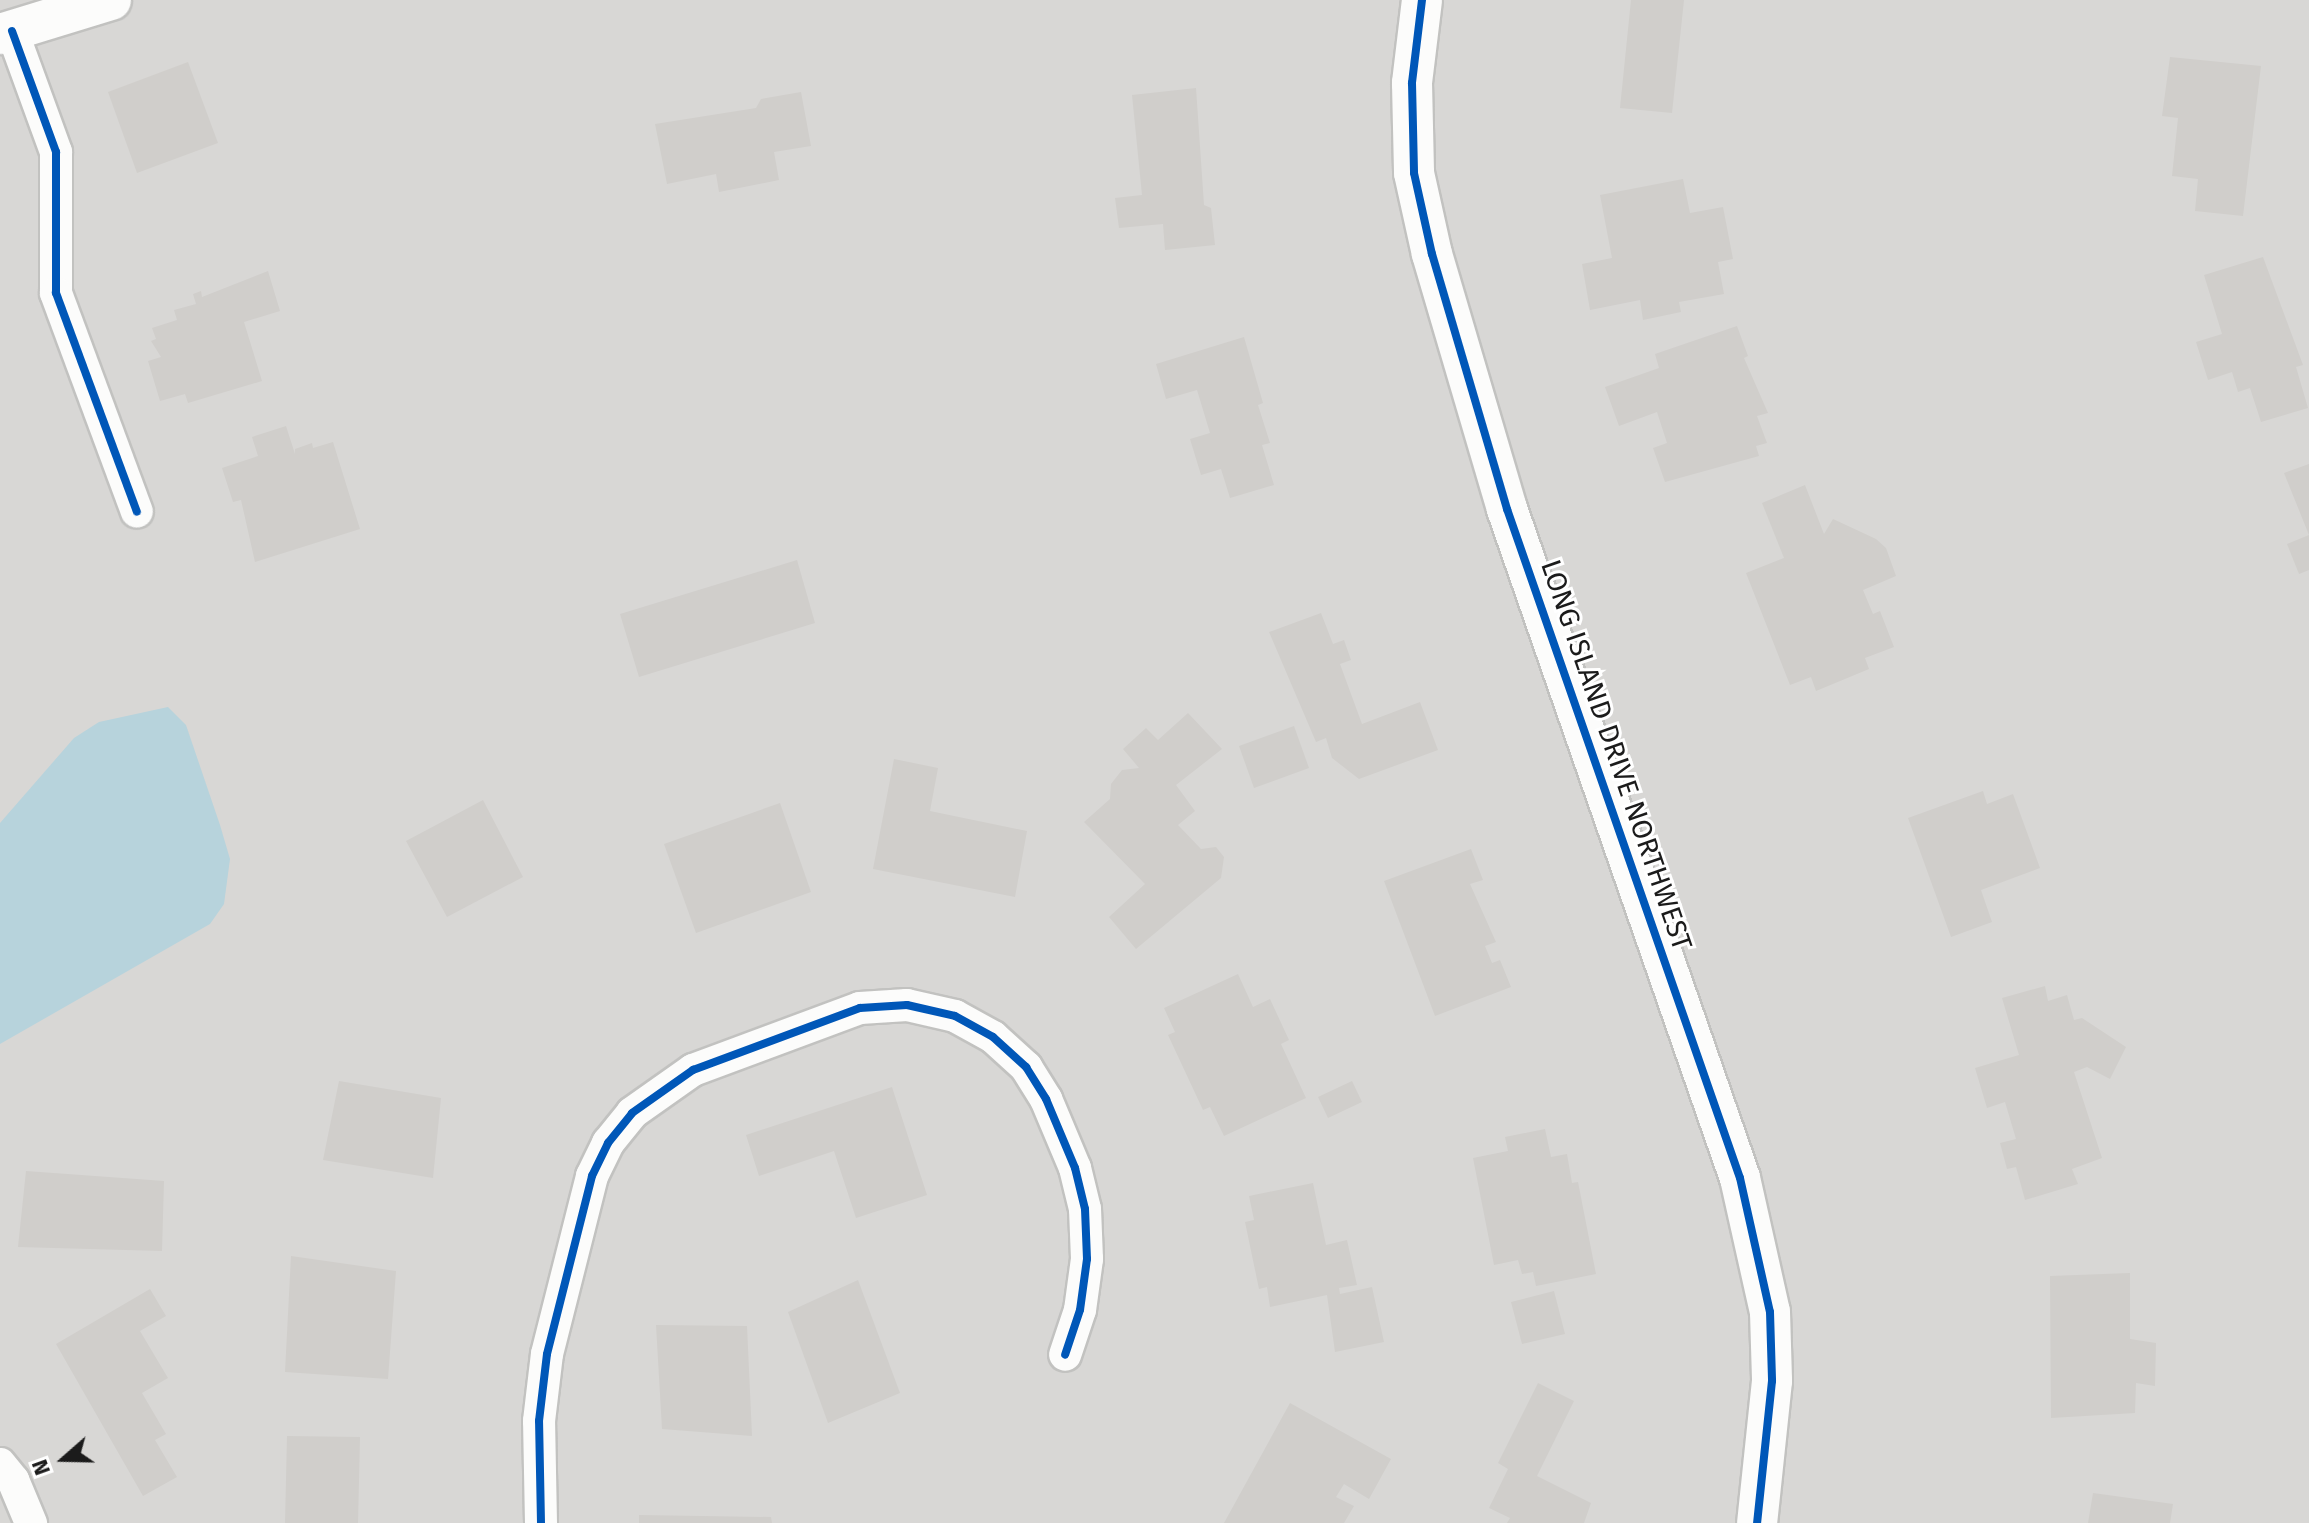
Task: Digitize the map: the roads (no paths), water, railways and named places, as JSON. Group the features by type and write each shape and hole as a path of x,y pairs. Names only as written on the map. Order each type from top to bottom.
{"street":[{"path":"111,0 6,33 56,152 56,293 137,512"},
{"name":"LONG ISLAND DRIVE NORTHWEST","path":"1422,0 1412,83 1414,173 1432,254 1507,509 1740,1178 1770,1312 1772,1381 1757,1523"},
{"path":"541,1523 539,1421 547,1354 592,1176 608,1143 632,1113 693,1070 860,1008 907,1005 955,1016 1004,1047 1026,1067 1046,1099 1075,1168 1085,1209 1087,1259 1080,1310 1065,1355"},
{"path":"0,1464 13,1480 31,1523"}],"water":[{"path":"168,707 186,725 230,859 224,904 210,924 0,1044 0,823 74,738 99,722"}]}
